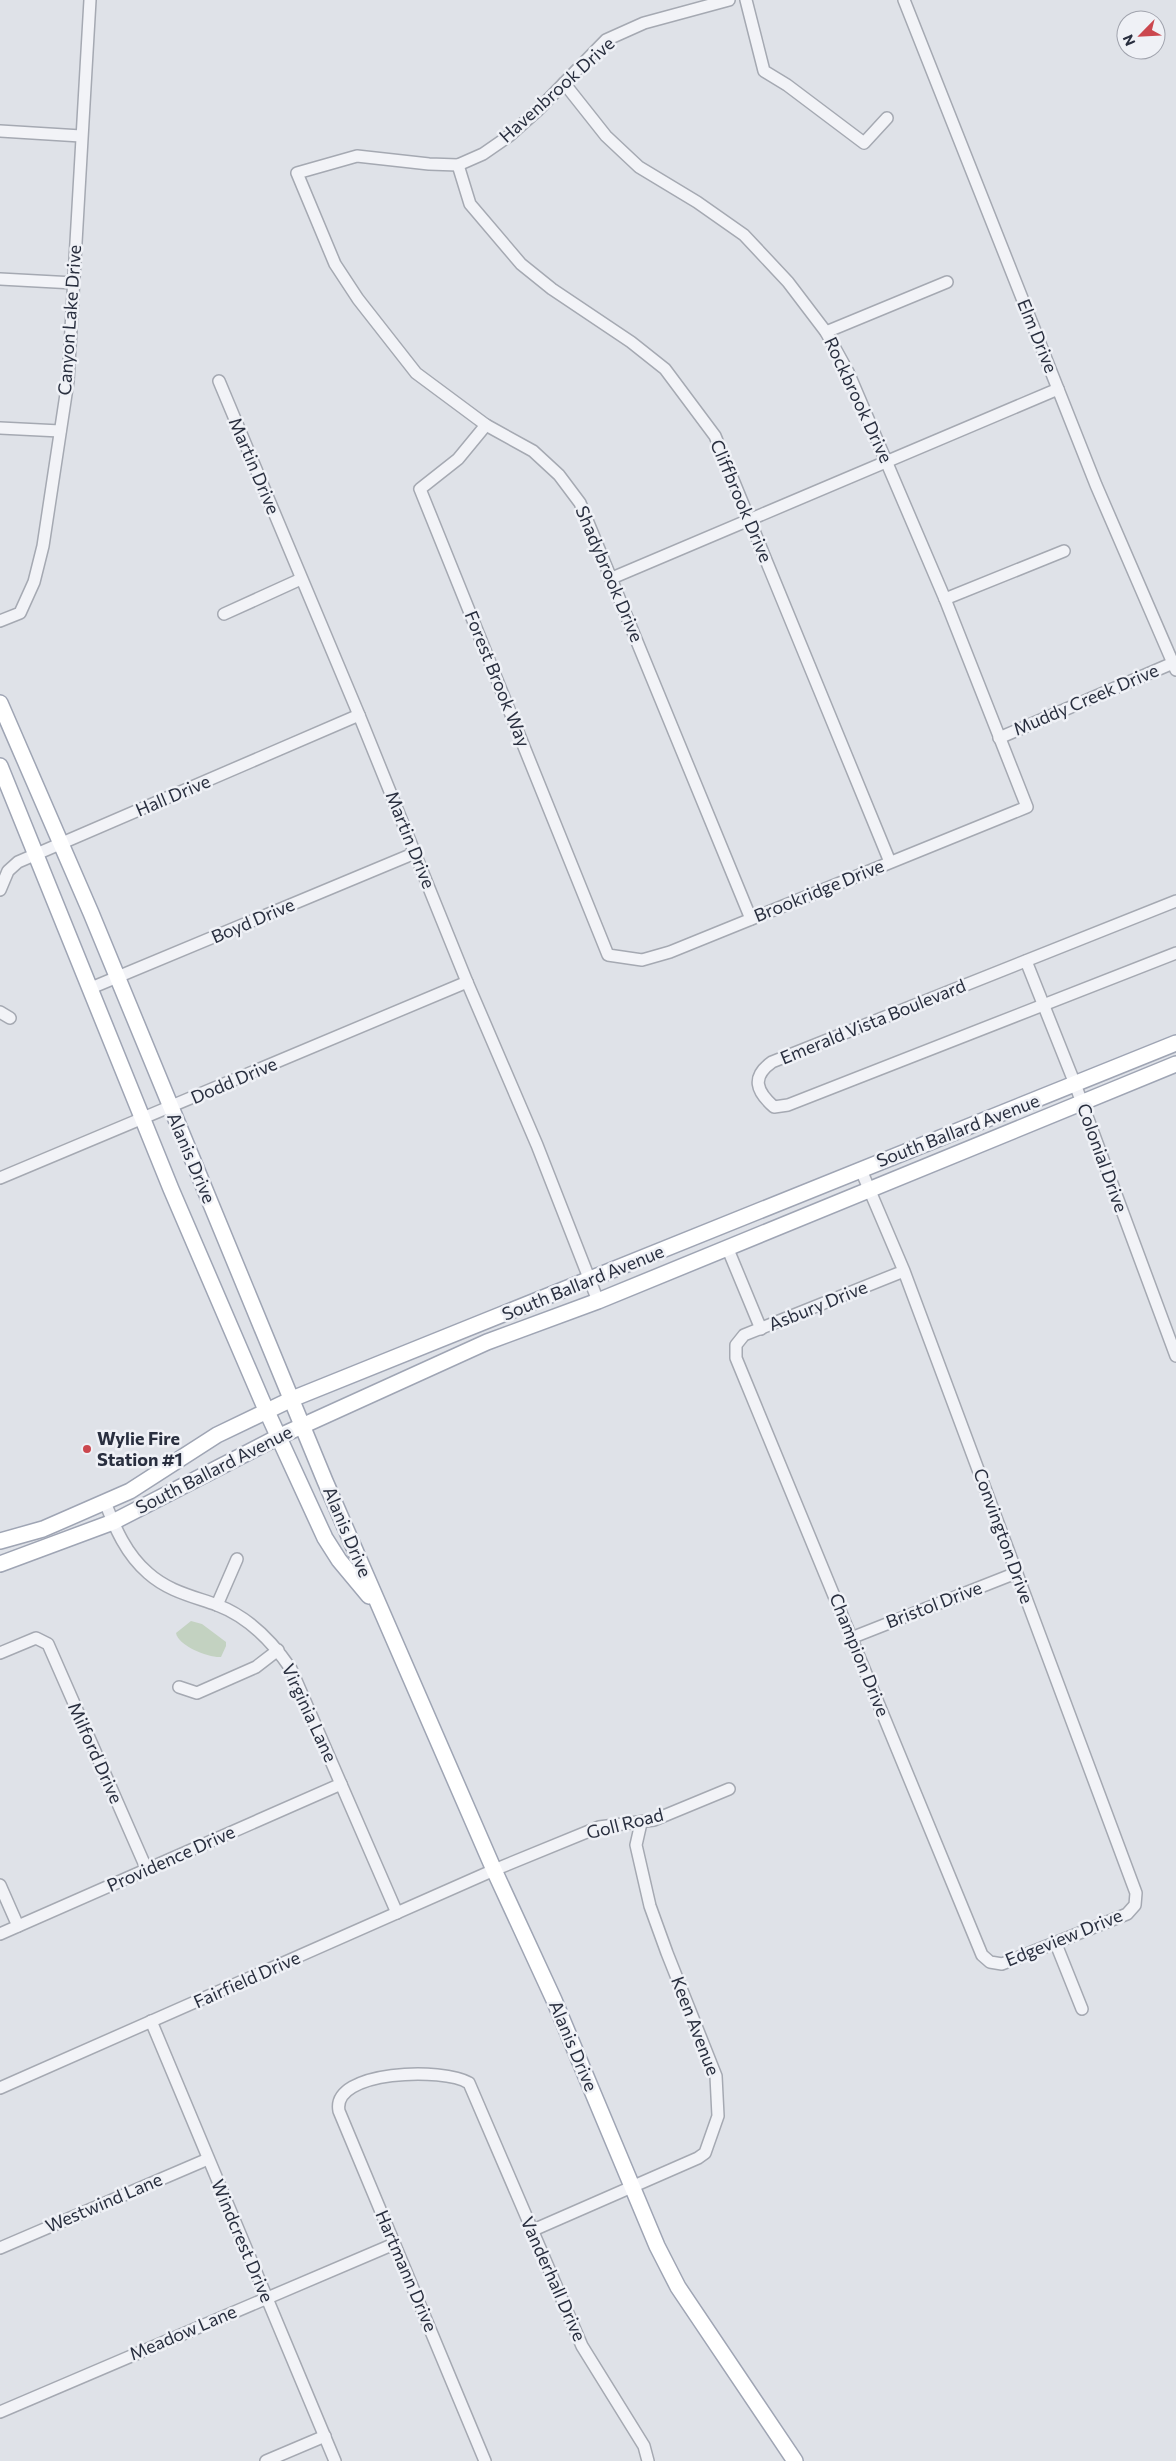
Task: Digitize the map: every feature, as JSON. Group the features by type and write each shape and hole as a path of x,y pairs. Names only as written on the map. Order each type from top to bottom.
{"main road":[{"name":"Alanis Drive","path":"0,703 117,977 170,1108 383,1613 494,1870 554,2000 657,2246 678,2287 795,2461"},
{"name":"Alanis Drive","path":"0,766 34,855 266,1411 280,1436 325,1538 339,1560 383,1613"},
{"name":"South Ballard Avenue","path":"0,1541 43,1529 130,1491 217,1435 292,1399 590,1281 1176,1043"},
{"name":"South Ballard Avenue","path":"0,1564 113,1522 280,1436 487,1342 598,1301 868,1188 1176,1064"}],"street":[{"name":"Canyon Lake Drive","path":"0,621 20,613 34,582 43,546 68,381 90,0"},
{"name":"Havenbrook Drive","path":"297,173 356,156 429,164 458,165 484,154 509,136 564,84 606,40 644,23 729,0"},
{"path":"746,0 764,71 787,85 864,144 887,118"},
{"name":"Elm Drive","path":"904,0 1096,484 1175,667"},
{"name":"Rockbrook Drive","path":"564,84 606,136 639,167 697,202 744,235 788,282 826,332 848,372 945,599 1027,807"},
{"path":"0,131 81,136"},
{"name":"Cliffbrook Drive","path":"458,165 470,204 521,264 552,289 631,342 665,369 715,436 890,862"},
{"name":"Shadybrook Drive","path":"297,173 335,264 358,299 416,373 486,425 533,451 559,475 580,503 751,919"},
{"path":"0,279 74,283"},
{"path":"826,332 947,282"},
{"name":"Martin Drive","path":"219,380 359,715 467,982 537,1145 598,1301"},
{"path":"612,578 750,522 1058,389"},
{"name":"Forest Brook Way","path":"486,425 458,459 420,489 608,955"},
{"path":"0,428 60,431"},
{"path":"945,599 1064,551"},
{"path":"224,614 301,579"},
{"name":"Muddy Creek Drive","path":"999,738 1175,667"},
{"name":"Hall Drive","path":"0,890 8,871 18,862 359,715"},
{"name":"Brookridge Drive","path":"608,955 642,960 670,952 1027,807"},
{"name":"Boyd Drive","path":"91,988 415,853"},
{"name":"Emerald Vista Boulevard","path":"1176,901 772,1062 761,1070 757,1084 763,1097 774,1107 788,1104 1176,953"},
{"name":"Colonial Drive","path":"1026,961 1041,1005 1074,1084 1176,1356"},
{"name":"Dodd Drive","path":"0,1178 467,982"},
{"name":"Convington Drive","path":"861,1170 904,1272 1136,1893 1135,1905"},
{"path":"727,1247 761,1329"},
{"name":"Asbury Drive","path":"736,1345 744,1336 904,1272"},
{"name":"Champion Drive","path":"736,1345 736,1358 851,1638 982,1955 990,1962"},
{"name":"Virginia Lane","path":"105,1502 130,1555 148,1574 168,1588 217,1605 237,1615 260,1631 278,1650 291,1669 397,1913"},
{"path":"217,1605 237,1558"},
{"name":"Bristol Drive","path":"851,1638 1016,1573"},
{"name":"Milford Drive","path":"0,1653 32,1639 40,1639 49,1648 147,1870"},
{"path":"179,1687 197,1693 256,1668 278,1650"},
{"name":"Providence Drive","path":"0,1934 341,1784"},
{"name":"Goll Road","path":"494,1870 599,1827 654,1820 729,1789"},
{"name":"Keen Avenue","path":"531,2231 705,2153 718,2116 716,2076 666,1953 650,1906 636,1845 641,1823"},
{"name":"Fairfield Drive","path":"0,2088 494,1870"},
{"path":"0,1884 18,1926"},
{"name":"Edgeview Drive","path":"990,1962 1002,1964 1056,1944 1127,1914 1135,1905"},
{"path":"1056,1944 1082,2009"},
{"name":"Windcrest Drive","path":"150,2021 336,2461"},
{"name":"Hartmann Drive","path":"472,2089 464,2080 413,2073 380,2078 354,2087 341,2095 338,2101 338,2111 485,2461"},
{"name":"Vanderhall Drive","path":"472,2089 531,2231 582,2346 644,2446 648,2461"},
{"name":"Westwind Lane","path":"0,2248 208,2159"},
{"name":"Meadow Lane","path":"0,2412 394,2244"},
{"path":"266,2461 325,2436"}],"green space":[{"path":"191,1621 202,1624 226,1642 221,1657 209,1655 188,1647 178,1638 176,1633"}],"place":[{"name":"Wylie Fire Station #1","path":"87,1449"}]}
